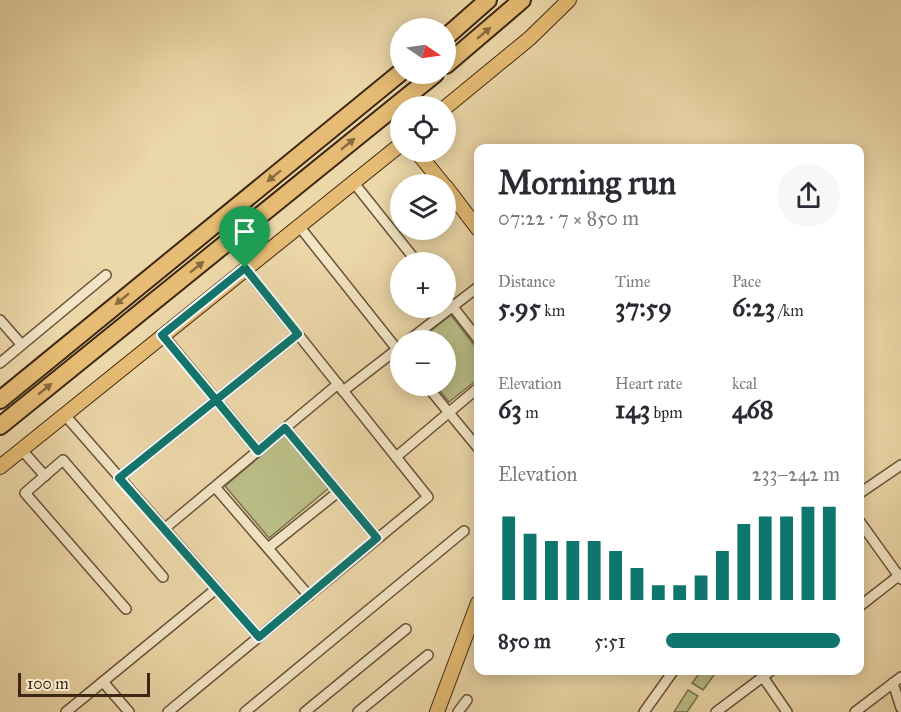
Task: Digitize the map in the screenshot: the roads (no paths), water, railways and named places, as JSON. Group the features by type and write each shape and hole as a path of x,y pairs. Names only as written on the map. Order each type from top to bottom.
{"highway":[{"path":"456,28 488,0"},
{"path":"456,56 522,0"},
{"path":"0,400 390,81"},
{"path":"0,426 423,84"}],"main road":[{"path":"456,99 530,38 569,0"},
{"path":"0,466 390,153"},
{"path":"425,162 434,174"},
{"path":"456,201 474,224"},
{"path":"437,712 474,614"}],"street":[{"path":"354,183 409,252"},
{"path":"298,226 390,338"},
{"path":"168,712 428,497 245,268"},
{"path":"0,363 106,274"},
{"path":"456,305 474,290"},
{"path":"456,311 474,334"},
{"path":"422,330 438,318"},
{"path":"0,320 21,344"},
{"path":"119,478 298,334"},
{"path":"162,335 258,451"},
{"path":"164,529 285,428 340,388 390,356"},
{"path":"396,457 474,391"},
{"path":"435,396 474,443"},
{"path":"64,414 259,637"},
{"path":"285,428 377,538"},
{"path":"21,449 45,476"},
{"path":"126,609 26,493 63,460 163,577"},
{"path":"864,490 901,465"},
{"path":"215,487 309,596"},
{"path":"268,548 338,492"},
{"path":"864,527 900,576 864,603"},
{"path":"245,712 464,531"},
{"path":"66,712 78,709 104,682 216,589"},
{"path":"305,712 406,628"},
{"path":"358,712 428,654"},
{"path":"644,712 670,675"},
{"path":"716,712 766,675"},
{"path":"763,677 787,712"},
{"path":"855,712 897,680 901,708"},
{"path":"104,682 129,712"},
{"path":"458,712 466,700"}]}
